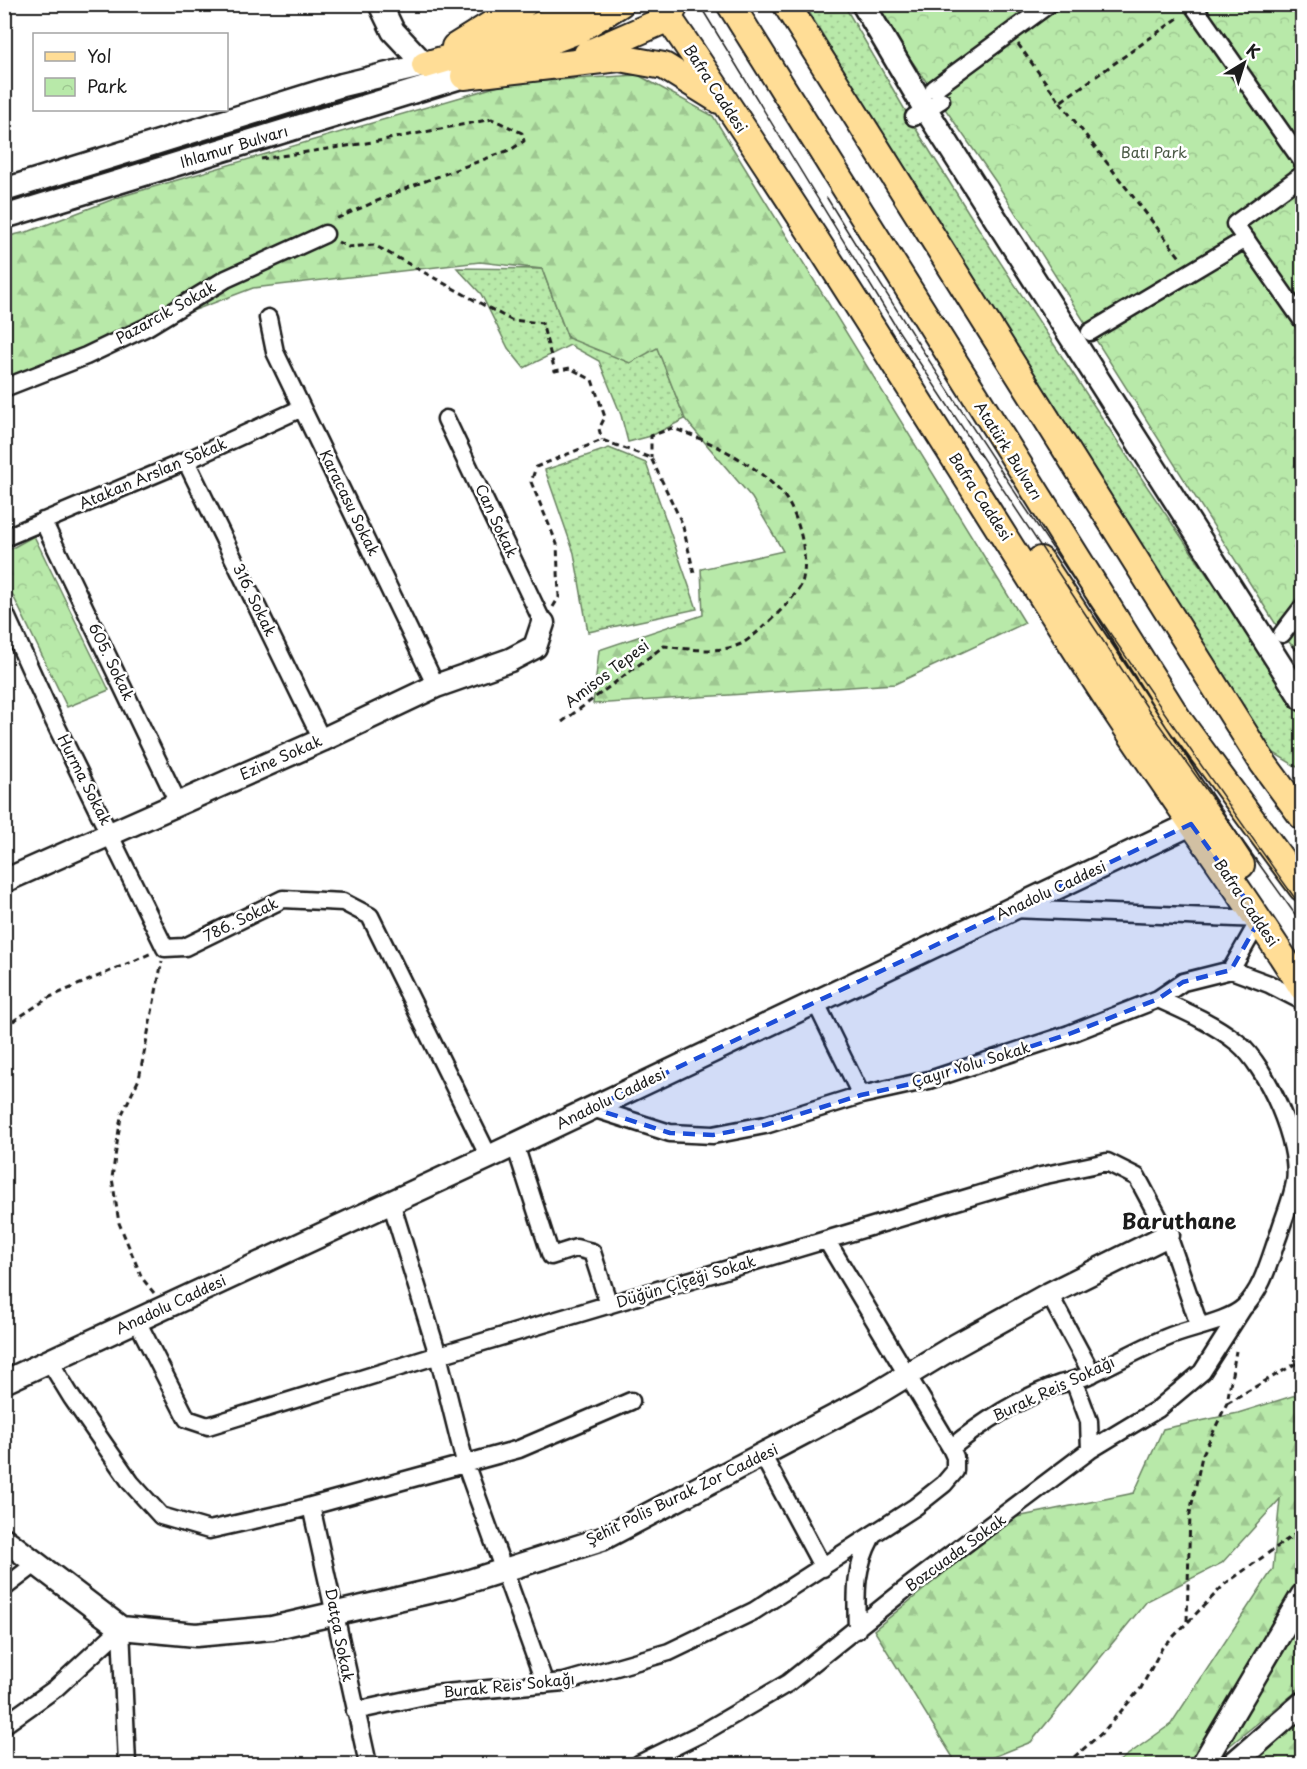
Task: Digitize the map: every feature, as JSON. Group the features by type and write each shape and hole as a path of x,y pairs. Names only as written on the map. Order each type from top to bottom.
{"main road":[{"path":"380,4 393,31 425,65"},
{"path":"425,65 524,4"},
{"path":"464,76 584,4"},
{"path":"425,65 578,30 620,4"},
{"name":"Atatürk Bulvarı","path":"730,4 1178,719 1302,888"},
{"path":"786,4 1263,763 1302,816"},
{"path":"863,4 929,104 1302,699"},
{"path":"561,65 669,8"},
{"name":"Bafra Caddesi","path":"669,8 725,104 844,284 1085,665 1191,824 1260,919 1302,987"},
{"name":"Bafra Caddesi","path":"669,8 737,94 928,389 1302,954"},
{"path":"464,76 619,58 664,66 725,104"},
{"name":"Ihlamur Bulvarı","path":"4,190 342,85 425,65"},
{"name":"Ihlamur Bulvarı","path":"4,217 464,76"},
{"path":"1228,582 1302,671"},
{"name":"Ezine Sokak","path":"4,881 110,832 322,740 436,686 499,665 535,647 543,623"},
{"path":"1263,763 1302,785"},
{"name":"Anadolu Caddesi","path":"40,1366 489,1157 1191,824"},
{"name":"Şehit Polis Burak Zor Caddesi","path":"121,1628 196,1635 272,1628 454,1586 602,1539 763,1456 1049,1293 1168,1235"},
{"path":"4,1382 40,1366"},
{"path":"4,1391 40,1366"},
{"path":"4,1539 121,1628"},
{"path":"1203,1764 1302,1596"},
{"path":"1233,1764 1302,1704"}],"street":[{"path":"929,104 1010,32 1049,4"},
{"path":"1193,6 1302,161"},
{"path":"1302,175 1235,224 1302,320"},
{"name":"Pazarcık Sokak","path":"4,388 96,351 147,327 226,279 325,234"},
{"path":"1090,332 1246,239"},
{"name":"Karacasu Sokak","path":"268,318 275,352 436,686"},
{"name":"Atakan Arslan Sokak","path":"4,538 186,461 302,408"},
{"name":"Can Sokak","path":"446,419 543,623"},
{"name":"316. Sokak","path":"186,461 322,740"},
{"name":"605. Sokak","path":"43,521 178,803"},
{"path":"1282,634 1302,608"},
{"name":"Hurma Sokak","path":"4,611 52,717 165,948"},
{"name":"786. Sokak","path":"165,948 185,947 283,899 343,902 370,916 489,1157"},
{"path":"1012,909 1260,919 1231,970 1302,1001"},
{"name":"Çayır Yolu Sokak","path":"592,1108 670,1133 713,1135 765,1125 861,1095 929,1080 1069,1034 1158,999 1183,982 1231,970"},
{"name":"Burak Reis Sokağı","path":"355,1711 434,1694 545,1684 603,1672 669,1652 754,1611 871,1537 944,1484 955,1471 956,1457 951,1448 984,1421 1060,1384 1074,1382 1092,1374 1131,1352 1198,1325 1216,1322 1243,1307 1261,1283 1299,1184 1292,1145 1274,1094 1257,1063 1238,1042 1191,1014 1158,999"},
{"path":"815,1001 861,1095"},
{"path":"514,1145 551,1256 576,1248 592,1252 609,1305"},
{"name":"Düğün Çiçeği Sokak","path":"137,1321 187,1419 208,1426 438,1355 1041,1176 1107,1162 1137,1177 1168,1235 1198,1325"},
{"path":"390,1202 438,1355 465,1463 545,1684"},
{"path":"827,1241 951,1448"},
{"path":"1049,1293 1092,1374"},
{"name":"Bozcuada Sokak","path":"639,1764 704,1732 788,1683 908,1587 1090,1450 1158,1409 1202,1372 1243,1307"},
{"path":"40,1366 72,1398 131,1483 161,1516 209,1530 310,1506 519,1449 631,1401"},
{"path":"1074,1382 1089,1421 1090,1450"},
{"path":"763,1456 823,1568"},
{"name":"Datça Sokak","path":"310,1506 368,1764"},
{"path":"857,1630 855,1590 859,1560 871,1537"},
{"path":"4,1588 38,1563"},
{"path":"4,1725 56,1688 121,1628"},
{"path":"121,1628 127,1764"}],"path":[{"path":"1060,102 1193,6"},
{"path":"1010,32 1060,102 1190,271"},
{"path":"252,159 275,159 492,119 522,133 524,141 512,149 412,186 328,222 325,234 348,246 374,245 511,320 542,322 555,371 570,368 592,380 605,417 599,429 602,440"},
{"name":"Amisos Tepesi","path":"562,722 664,646 714,649 740,644 762,630 802,584 804,553 796,515 780,490 742,461 702,438 672,428 651,436 651,458"},
{"path":"543,623 559,597 557,544 531,482 536,467 602,440 651,458 682,523 695,577"},
{"path":"4,1027 50,997 165,948"},
{"path":"165,948 139,1079 121,1116 112,1178 119,1223 142,1278 165,1308"},
{"path":"1187,1623 1190,1513 1202,1456 1227,1403 1236,1350"},
{"path":"1227,1403 1302,1360"},
{"path":"1066,1764 1103,1732 1141,1688 1162,1648 1225,1584 1302,1529"}],"highlighted area":[{"path":"1191,824 1260,919 1231,970 1183,982 1158,999 1069,1034 929,1080 861,1095 765,1125 713,1135 670,1133 592,1108"}],"green space":[{"path":"805,5 844,5 916,129 989,245 1144,482 1302,715 1302,770 1269,750 975,291"},
{"name":"Batı Park","path":"879,5 1302,5 1302,657 1282,634 996,182 884,21"},
{"path":"638,75 713,116 1025,623 895,684 593,704 599,650 703,615 701,569 783,551 752,498 685,419 657,348 630,363 568,338 542,269 480,262 253,288 5,382 5,237 30,231 119,197 509,83"},
{"path":"457,268 542,269 568,338 657,347 685,419 651,436 628,442 621,415 599,361 570,345 524,368 508,348 481,294"},
{"path":"609,448 646,463 697,609 588,632 574,553 545,470"},
{"path":"34,536 109,690 67,707 5,579 5,552"},
{"path":"1302,1393 1302,1687 1207,1764 1115,1764 1171,1724 1273,1569 1280,1499 1222,1563 1147,1601 1031,1742 976,1764 957,1764 874,1630 1012,1518 1134,1493 1163,1429 1238,1413"},
{"path":"1302,1716 1302,1764 1250,1764"}],"tram line":[{"path":"699,4 896,327 1148,709 1302,924"},
{"path":"827,198 883,289 1058,558 1302,908"}],"district":[{"name":"Baruthane","path":"1179,1222"}]}
